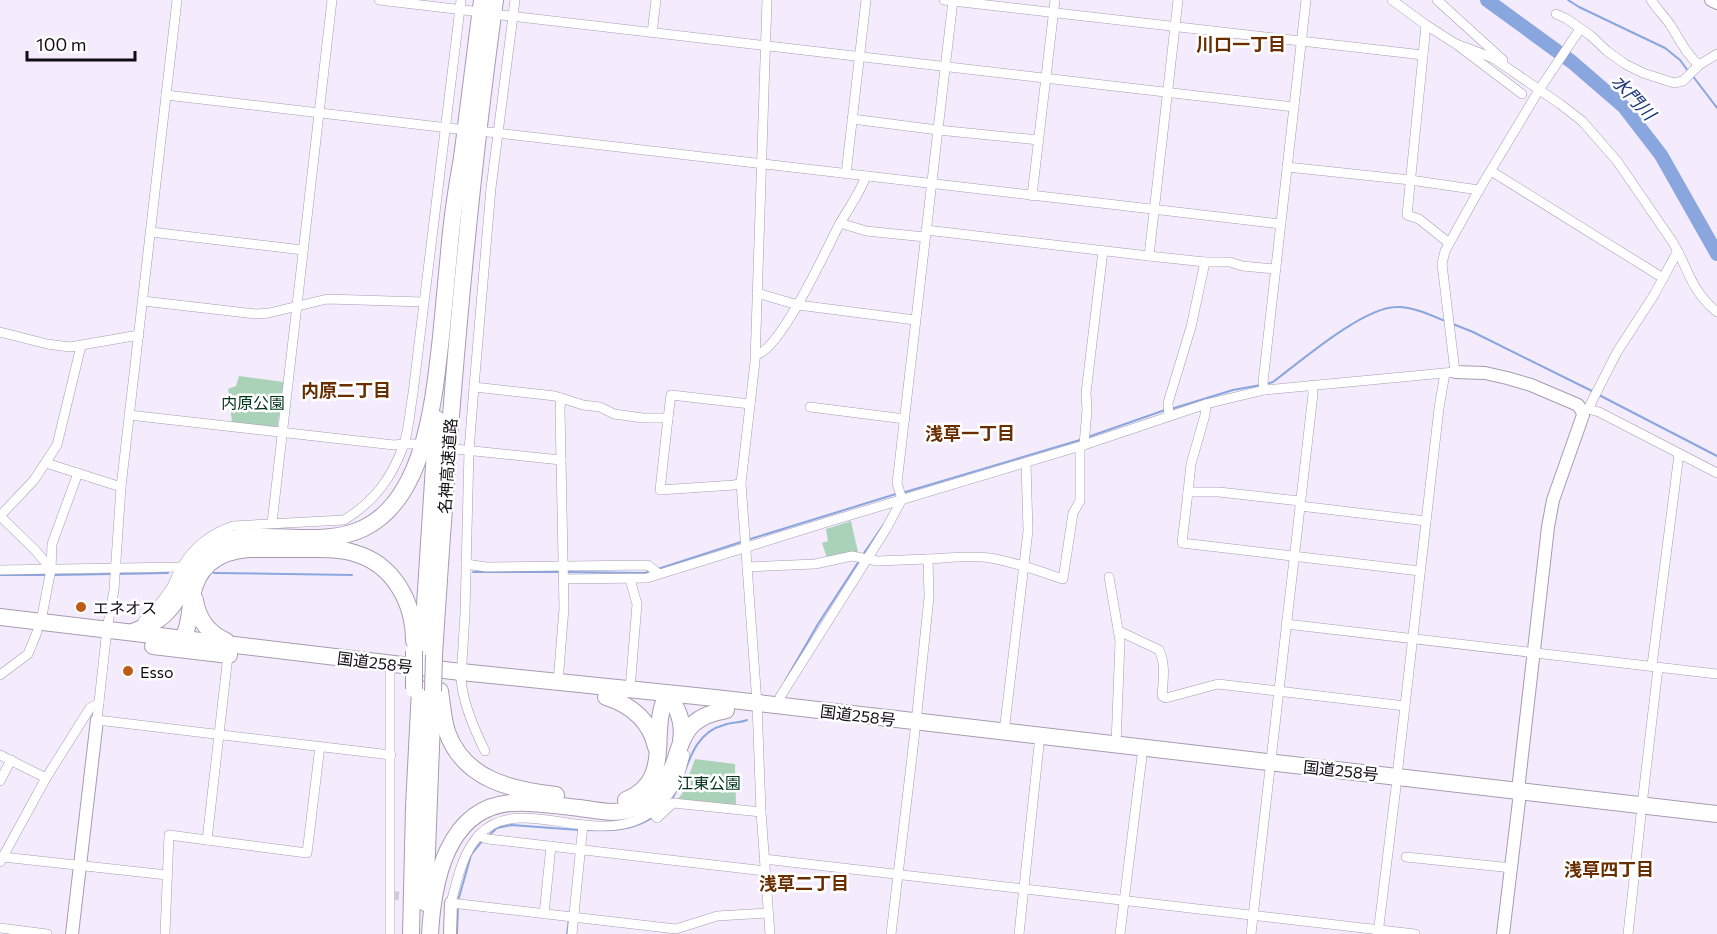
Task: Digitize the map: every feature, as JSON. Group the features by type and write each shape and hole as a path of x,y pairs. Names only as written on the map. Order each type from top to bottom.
{"highway":[{"name":"名神高速道路","path":"428,653 429,532 443,354 477,6"},
{"name":"名神高速道路","path":"428,653 443,598 442,533 467,236 498,7"},
{"path":"138,627 159,619 176,600 193,569 221,543 243,537 330,537 352,533 375,521 402,491 416,463 430,413 439,357 455,198 464,147"},
{"path":"177,641 189,622 194,587 201,573 212,560 228,552 249,549 322,549 356,553 383,568 399,585 411,614 414,637 428,653 424,934"},
{"path":"194,587 195,603 202,621 230,649"},
{"path":"176,600 172,619 177,641"},
{"name":"国道258号","path":"0,616 39,627"},
{"name":"国道258号","path":"0,628 39,627 177,641 461,676 606,697 756,707 794,717 1004,732 1116,744 1270,767"},
{"name":"国道258号","path":"106,634 138,627 177,641"},
{"path":"411,934 414,807 427,690 428,653"},
{"name":"国道258号","path":"461,676 558,682 630,690 669,701 726,710 778,706 1039,745 1270,767 1641,810 1717,814"},
{"path":"427,690 458,753 482,776 508,787 541,793 619,801 634,796 652,778 669,701"},
{"path":"606,697 626,705 642,717 655,740 657,762"},
{"path":"430,934 435,892 443,861 455,837 470,820 490,808 512,803 609,812 628,810 647,801 663,785 684,746 679,712 669,701"},
{"path":"684,746 683,737 693,724 708,714 726,710"},
{"name":"国道258号","path":"1641,810 1717,824"}],"street":[{"path":"72,934 106,634 116,572 121,487 177,0"},
{"path":"272,523 332,0"},
{"path":"379,0 477,6"},
{"path":"485,751 473,727 461,688 469,450 490,188 515,0"},
{"path":"652,33 656,0"},
{"path":"767,0 756,355 741,483 770,934"},
{"path":"846,174 866,0"},
{"path":"778,706 780,697 863,557 886,529 900,495 897,483 938,130 950,0 1423,55"},
{"path":"1032,195 1055,0"},
{"path":"1149,256 1178,0"},
{"path":"1264,386 1306,0"},
{"path":"1392,0 1456,44 1522,94"},
{"path":"1437,0 1512,71"},
{"path":"1651,0 1672,26 1697,66"},
{"path":"1711,0 1717,3"},
{"path":"138,627 172,587 181,567 196,548 220,530 233,526 344,520 376,496 390,472 404,444 413,393 428,257 461,5"},
{"path":"498,7 513,17 1294,107"},
{"path":"1556,14 1567,19 1576,33 1590,35 1625,64 1643,73 1674,83 1683,81 1697,66 1717,54"},
{"path":"1426,24 1407,215 1419,219 1449,243"},
{"path":"1379,932 1439,408 1450,372 1450,330 1442,264 1449,243 1479,190 1576,33"},
{"path":"1456,44 1493,58 1541,87 1593,132 1617,161 1679,252 1693,286 1704,301 1717,312"},
{"path":"166,95 457,129"},
{"path":"852,118 938,130 1039,140"},
{"path":"488,132 1281,224"},
{"path":"1287,167 1479,190"},
{"path":"1491,171 1663,278"},
{"path":"756,355 771,344 798,305 866,176"},
{"path":"840,223 866,231 925,233 1204,262 1230,262 1242,266 1276,269"},
{"path":"151,232 303,250"},
{"path":"747,567 815,564 863,557 877,561 980,557 1008,561 1064,579 1073,513 1080,501 1087,410 1086,393 1103,251"},
{"path":"1503,934 1548,527 1553,500 1587,408 1617,352 1679,252"},
{"path":"428,257 439,258"},
{"path":"473,261 484,262"},
{"path":"1169,412 1191,327 1204,262"},
{"path":"757,293 798,305 915,320"},
{"path":"143,301 256,314 327,299 423,302"},
{"path":"0,342 2,332 47,344 70,347 139,335"},
{"path":"50,573 35,550 0,516 34,480 57,445 81,346"},
{"path":"466,564 630,579 647,578 656,571 900,495 1026,463 1169,412 1206,404 1264,386 1312,385 1450,372 1485,373 1523,382 1599,412 1717,473"},
{"path":"1251,934 1313,394 1312,385"},
{"path":"474,387 555,396 583,405 600,407 614,414 643,418 668,418"},
{"path":"741,483 660,490 671,395 750,404"},
{"path":"558,682 564,608 561,398"},
{"path":"1206,404 1191,464 1182,543 1420,571"},
{"path":"810,407 905,419"},
{"path":"129,415 394,446 415,444"},
{"path":"455,449 561,460"},
{"path":"1628,934 1679,454"},
{"path":"46,463 121,487"},
{"path":"1004,732 1028,531 1026,463"},
{"path":"0,675 28,654 39,627 50,573 52,543 78,473"},
{"path":"1188,492 1219,492 1426,521"},
{"path":"891,934 929,597 928,559"},
{"path":"563,573 648,566 656,571"},
{"path":"0,570 50,573 116,572 181,567"},
{"path":"1109,577 1119,631 1116,744"},
{"path":"630,579 637,604 630,690"},
{"path":"1286,624 1717,674"},
{"path":"1119,631 1159,650 1162,655 1162,696 1166,698 1218,684 1405,706"},
{"path":"207,840 230,649"},
{"path":"390,667 390,934"},
{"path":"99,703 90,708 46,778 1,859 167,875"},
{"path":"97,720 391,755"},
{"path":"1019,934 1039,745"},
{"path":"165,934 169,835 307,853 320,746"},
{"path":"450,934 459,872 467,852 483,837 492,824 510,819 583,828 622,826 633,822 652,811 668,795 678,779 684,746"},
{"path":"0,755 46,778"},
{"path":"1120,934 1142,756"},
{"path":"0,781 11,760"},
{"path":"652,811 657,818 674,803 761,812"},
{"path":"572,934 571,917 578,849 583,828"},
{"path":"483,837 765,871"},
{"path":"544,914 551,846"},
{"path":"1406,857 1512,868"},
{"path":"764,860 1024,888 1379,932 1415,934"},
{"path":"456,903 676,929 717,916 768,913"},
{"path":"0,928 47,934"}],"green space":[{"name":"内原公園","path":"239,376 284,382 277,429 232,422 228,389 236,386"},
{"path":"851,521 858,552 827,558 822,543 828,541 826,529"},
{"name":"江東公園","path":"695,759 735,764 736,806 677,800 682,794"}],"waterway":[{"name":"水門川","path":"1487,0 1572,62 1624,107 1661,155 1717,254"},
{"path":"1568,0 1665,48 1680,60 1688,71"},
{"path":"1692,75 1717,108"},
{"path":"1266,384 1273,382 1332,337 1366,316 1382,310 1396,307 1408,308 1445,321"},
{"path":"1453,324 1594,392"},
{"path":"1171,409 1233,390 1261,385"},
{"path":"1599,395 1717,456"},
{"path":"1088,437 1165,410"},
{"path":"902,493 1080,440"},
{"path":"747,540 896,494"},
{"path":"862,556 884,524"},
{"path":"658,569 741,542"},
{"path":"785,681 818,624 859,561"},
{"path":"566,572 645,573 650,571"},
{"path":"473,572 560,572"},
{"path":"117,574 168,573"},
{"path":"214,573 352,575"},
{"path":"54,575 111,574"},
{"path":"0,575 48,575"},
{"path":"684,774 693,751 709,732 727,724 747,720"},
{"path":"671,801 681,782"},
{"path":"587,830 619,829 650,819"},
{"path":"487,837 497,828 511,825 579,830"},
{"path":"458,901 471,855 483,840"},
{"path":"457,934 458,906"},
{"path":"567,934 569,919"}],"tunnel":[{"path":"390,895 414,898"}],"place":[{"name":"エネオス","path":"81,607"},
{"name":"Esso","path":"128,671"}],"district":[{"name":"川口一丁目","path":"1241,44"},
{"name":"内原二丁目","path":"346,390"},
{"name":"浅草一丁目","path":"970,433"},
{"name":"浅草四丁目","path":"1609,869"},
{"name":"浅草二丁目","path":"804,883"}]}
